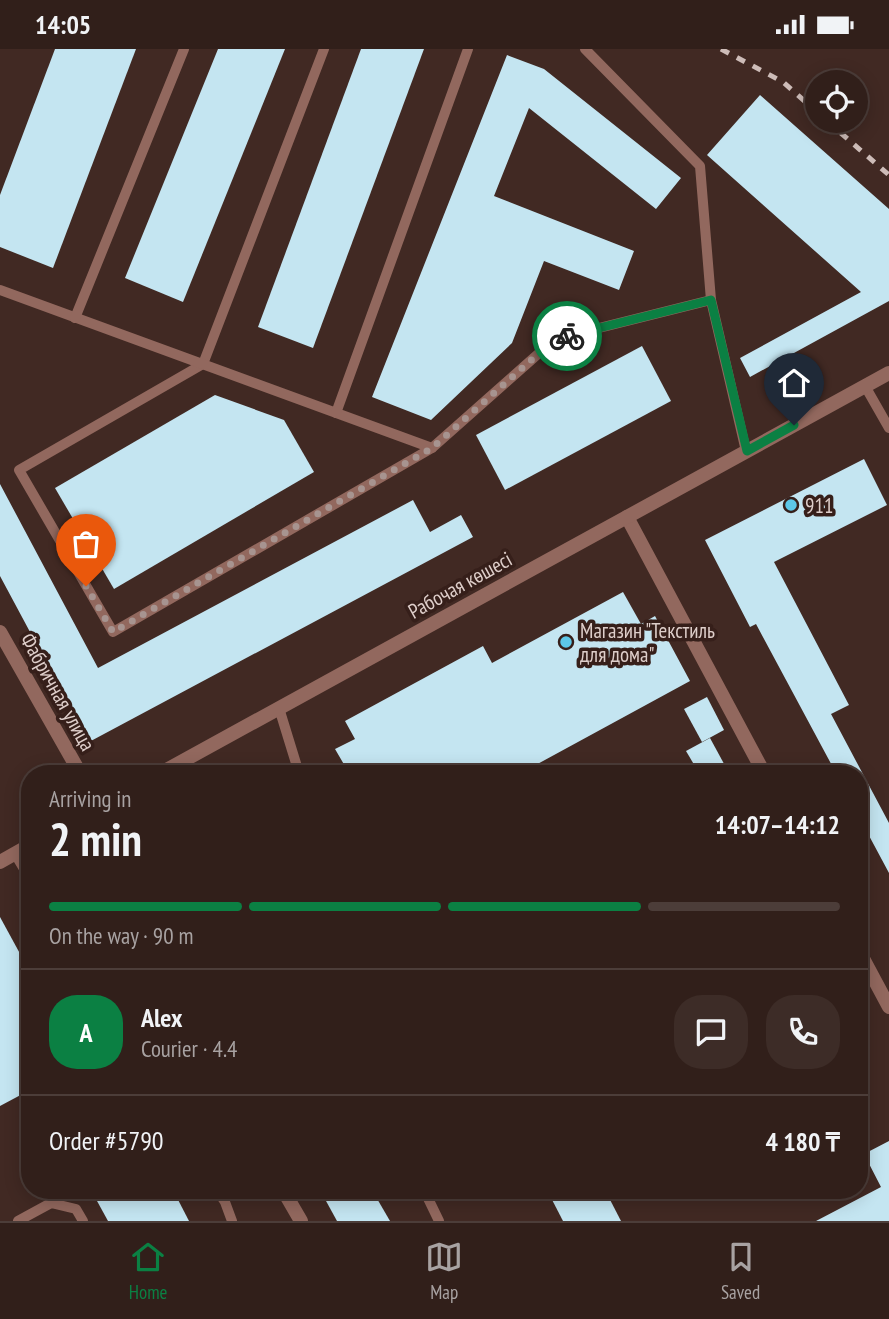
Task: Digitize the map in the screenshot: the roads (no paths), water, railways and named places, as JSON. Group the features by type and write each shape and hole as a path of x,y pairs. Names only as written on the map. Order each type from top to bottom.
{"street":[{"name":"Рабочая көшесі","path":"176,765 889,373"},
{"path":"627,517 760,765"},
{"name":"Фабричная улица","path":"0,632 75,765"},
{"path":"0,862 21,850"},
{"path":"868,968 889,1007"},
{"path":"288,1199 301,1221"}],"lane":[{"path":"75,318 184,49"},
{"path":"324,49 203,364 19,470 113,632 432,448 555,339 711,300"},
{"path":"336,413 468,49"},
{"path":"585,49 700,166 711,300 747,451"},
{"path":"0,291 432,448"},
{"path":"865,386 889,428"},
{"path":"279,708 297,765"},
{"path":"15,854 21,864"},
{"path":"223,1199 232,1221"},
{"path":"428,1199 439,1221"},
{"path":"18,1221 51,1203 76,1209 83,1221"}],"railway":[{"path":"721,49 783,82 805,101"},
{"path":"841,133 889,175"}],"place":[{"name":"911","path":"791,505"},
{"name":"Магазин \"Текстиль для дома\"","path":"566,642"}]}
